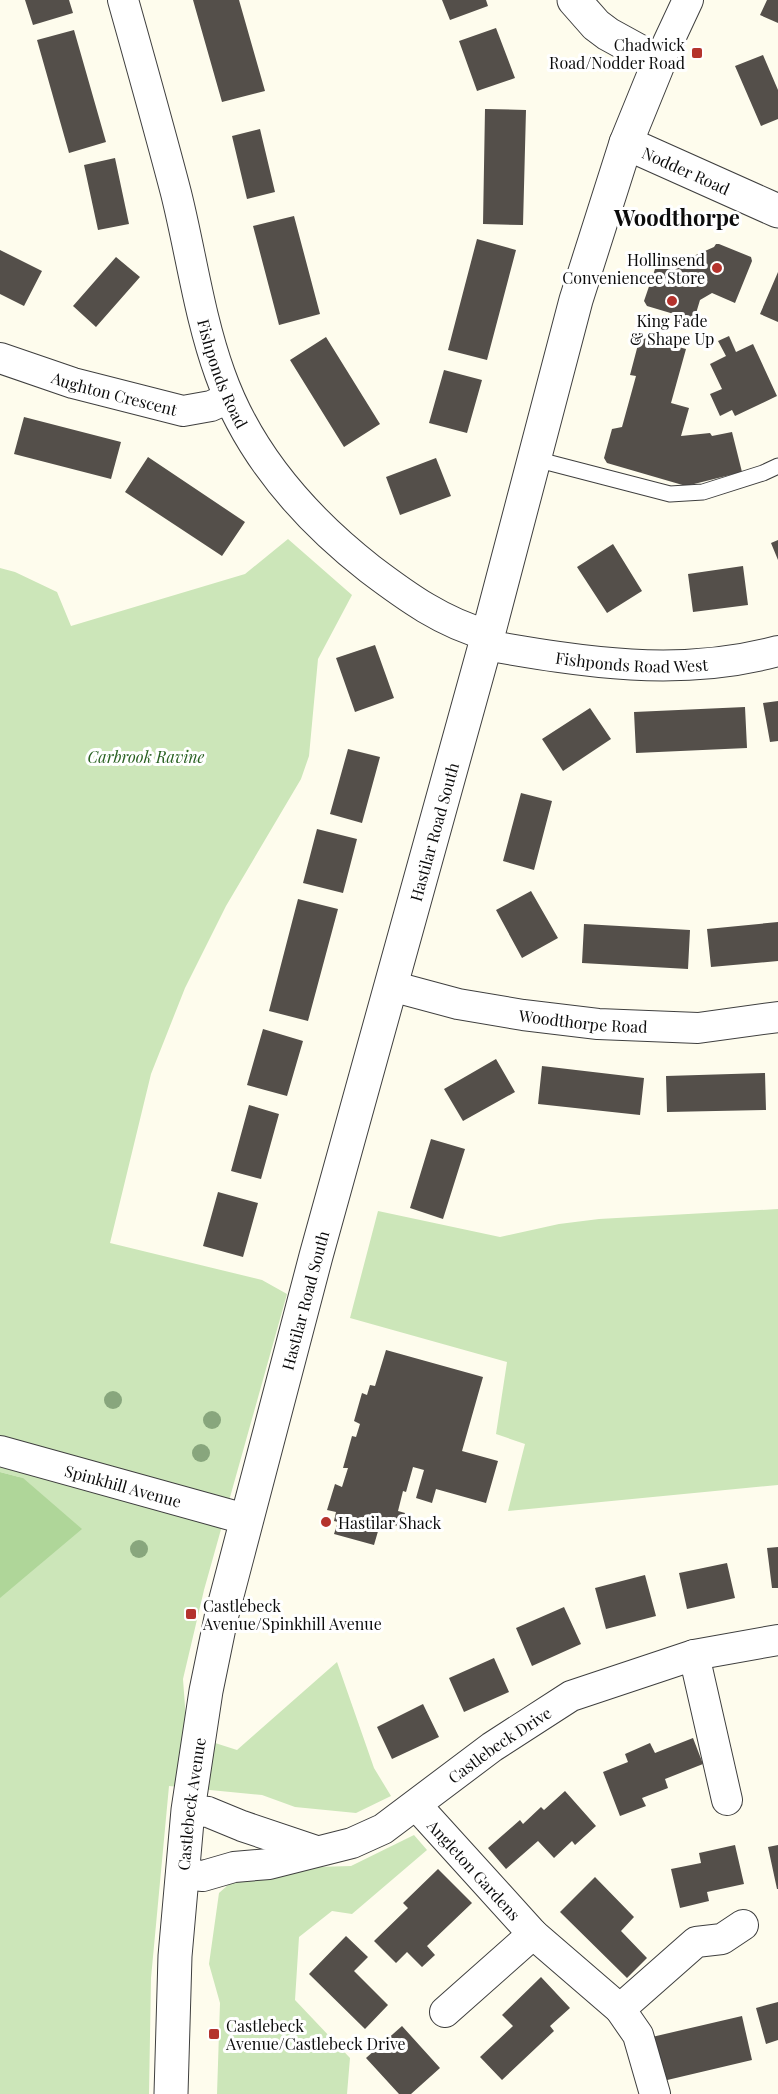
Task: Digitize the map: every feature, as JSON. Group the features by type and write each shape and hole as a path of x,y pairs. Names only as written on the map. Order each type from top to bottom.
{"street":[{"name":"Fishponds Road","path":"123,0 176,193 210,342 229,398 253,445 307,513 336,540 395,588 429,611 487,640"},
{"path":"574,0 596,25 608,34 635,51 659,62 688,0"},
{"name":"Hastilar Road South","path":"245,1519 487,640 576,300 626,143 659,62"},
{"name":"Nodder Road","path":"626,143 778,211"},
{"name":"Aughton Crescent","path":"0,358 73,383 183,411 211,406 229,398"},
{"name":"Fishponds Road West","path":"487,640 602,664 660,666 750,659 778,651"},
{"name":"Woodthorpe Road","path":"391,986 458,1004 598,1024 698,1028 778,1017"},
{"name":"Spinkhill Avenue","path":"0,1451 245,1519"},
{"name":"Castlebeck Avenue","path":"171,2094 176,1956 188,1810 206,1691 245,1519"},
{"name":"Castlebeck Drive","path":"182,1874 203,1876 234,1867 269,1864 352,1843 383,1829 492,1747 571,1696 694,1655 778,1640"},
{"path":"694,1655 727,1800"},
{"name":"Angleton Gardens","path":"416,1805 533,1934 620,2008 638,2035 655,2094"},
{"path":"188,1810 208,1812 316,1851"},
{"path":"620,2008 696,1942 722,1940 743,1925"},
{"name":"Angleton Gardens","path":"445,2012 533,1934"}],"lane":[{"path":"535,459 670,494 703,492 778,466"}],"green space":[{"name":"Carbrook Ravine","path":"288,539 352,595 318,659 309,756 301,779 226,906 185,988 151,1074 110,1243 262,1280 287,1294 204,1590 183,1679 187,1734 237,1750 337,1662 374,1768 391,1796 356,1813 295,1807 262,1795 169,1786 151,1978 149,2094 0,2094 0,1475 23,1478 0,1472 0,568 15,572 57,592 71,626 245,574"},
{"path":"778,1209 778,1485 508,1511 525,1444 496,1434 507,1362 350,1318 378,1211 500,1237 559,1224 599,1219"},
{"path":"0,1472 23,1478 82,1529 0,1598"},
{"path":"414,1835 427,1850 352,1914 332,1911 299,1937 295,2000 350,2058 347,2094 217,2094 220,2003 209,1964 219,1893 246,1869 351,1866"}],"building":[{"path":"25,0 69,0 73,13 33,25"},
{"path":"193,0 239,0 265,91 222,102"},
{"path":"442,0 486,0 488,6 450,20"},
{"path":"767,0 778,0 778,23 760,15"},
{"path":"496,28 515,78 477,91 459,41"},
{"path":"74,30 106,142 69,153 37,40"},
{"path":"763,55 778,90 778,119 761,126 735,66"},
{"path":"485,109 526,110 523,225 483,224"},
{"path":"260,129 275,192 247,199 232,136"},
{"path":"115,158 129,224 98,230 84,165"},
{"path":"294,216 320,314 279,325 253,226"},
{"path":"477,239 516,250 487,360 448,350"},
{"path":"716,244 751,257 752,261 735,303 712,293 700,300 694,320 647,306 644,301 655,269 660,267 664,269 714,247"},
{"path":"0,250 42,271 24,306 0,294"},
{"path":"116,257 140,277 96,327 73,306"},
{"path":"778,272 778,322 760,314"},
{"path":"729,336 736,352 753,344 777,396 735,416 732,410 720,416 710,394 722,389 710,364 726,356 718,341"},
{"path":"326,337 380,424 344,447 290,360"},
{"path":"640,337 686,349 671,403 689,408 681,436 710,433 712,436 732,432 742,472 686,486 607,463 604,458 612,429 622,427 636,376 630,375"},
{"path":"444,370 482,380 467,433 429,423"},
{"path":"24,417 121,442 111,479 14,454"},
{"path":"148,457 245,522 222,556 125,492"},
{"path":"436,458 451,496 400,515 386,477"},
{"path":"778,540 778,560 771,543"},
{"path":"613,544 642,591 607,613 577,567"},
{"path":"743,566 748,605 693,612 688,574"},
{"path":"375,645 394,698 355,712 336,658"},
{"path":"778,701 778,741 770,742 763,703"},
{"path":"745,707 747,748 636,753 634,712"},
{"path":"590,708 611,739 563,771 542,739"},
{"path":"348,749 380,757 362,823 330,814"},
{"path":"521,793 552,801 534,870 503,861"},
{"path":"317,829 357,839 343,893 303,883"},
{"path":"531,891 558,938 522,958 496,910"},
{"path":"298,899 338,909 308,1021 269,1011"},
{"path":"778,922 778,961 711,967 707,929"},
{"path":"584,924 690,930 688,969 582,963"},
{"path":"263,1029 303,1041 287,1096 247,1085"},
{"path":"496,1059 515,1092 463,1121 444,1089"},
{"path":"542,1066 644,1078 640,1115 538,1104"},
{"path":"765,1073 766,1110 667,1112 666,1076"},
{"path":"249,1105 279,1114 261,1179 231,1171"},
{"path":"431,1139 465,1149 443,1219 410,1208"},
{"path":"218,1192 258,1203 243,1257 203,1246"},
{"path":"386,1350 483,1377 462,1451 498,1461 486,1503 436,1489 432,1503 416,1498 424,1470 413,1467 398,1511 405,1513 401,1527 381,1521 374,1545 334,1534 338,1522 334,1521 336,1512 327,1510 335,1484 342,1487 348,1468 343,1468 352,1436 356,1437 360,1424 354,1421 362,1393 367,1395 370,1385 375,1386"},
{"path":"778,1547 778,1588 772,1588 767,1548"},
{"path":"727,1563 735,1598 687,1609 679,1573"},
{"path":"645,1575 656,1616 606,1629 595,1588"},
{"path":"564,1607 581,1644 532,1666 516,1628"},
{"path":"494,1658 509,1692 464,1712 449,1678"},
{"path":"423,1704 439,1737 392,1759 377,1727"},
{"path":"693,1738 703,1764 665,1779 668,1788 642,1798 646,1806 620,1816 603,1772 628,1762 625,1754 650,1743 655,1753"},
{"path":"565,1791 596,1826 575,1845 572,1841 554,1858 538,1841 506,1869 488,1848 520,1820 523,1824 541,1807 544,1810"},
{"path":"735,1845 744,1884 707,1892 709,1901 680,1908 671,1869 701,1863 699,1853"},
{"path":"778,1845 778,1889 777,1889 768,1847"},
{"path":"438,1869 472,1903 427,1946 435,1955 422,1967 407,1952 396,1963 374,1941 408,1908 403,1903"},
{"path":"595,1877 634,1917 621,1931 647,1958 627,1978 560,1912"},
{"path":"346,1936 368,1957 354,1971 388,2005 365,2029 309,1974"},
{"path":"541,1977 570,2008 550,2026 554,2031 502,2080 480,2057 513,2026 502,2015"},
{"path":"778,2002 778,2040 766,2044 756,2008"},
{"path":"742,2016 752,2060 663,2081 652,2037"},
{"path":"402,2026 440,2068 411,2094 399,2094 366,2058"}],"place":[{"name":"Chadwick Road/Nodder Road","path":"697,53"},
{"name":"Hollinsend Conveniencee Store","path":"717,268"},
{"name":"King Fade & Shape Up","path":"672,301"},
{"name":"Hastilar Shack","path":"326,1522"},
{"name":"Castlebeck Avenue/Spinkhill Avenue","path":"191,1614"},
{"name":"Castlebeck Avenue/Castlebeck Drive","path":"214,2034"}],"district":[{"name":"Woodthorpe","path":"677,217"}]}
